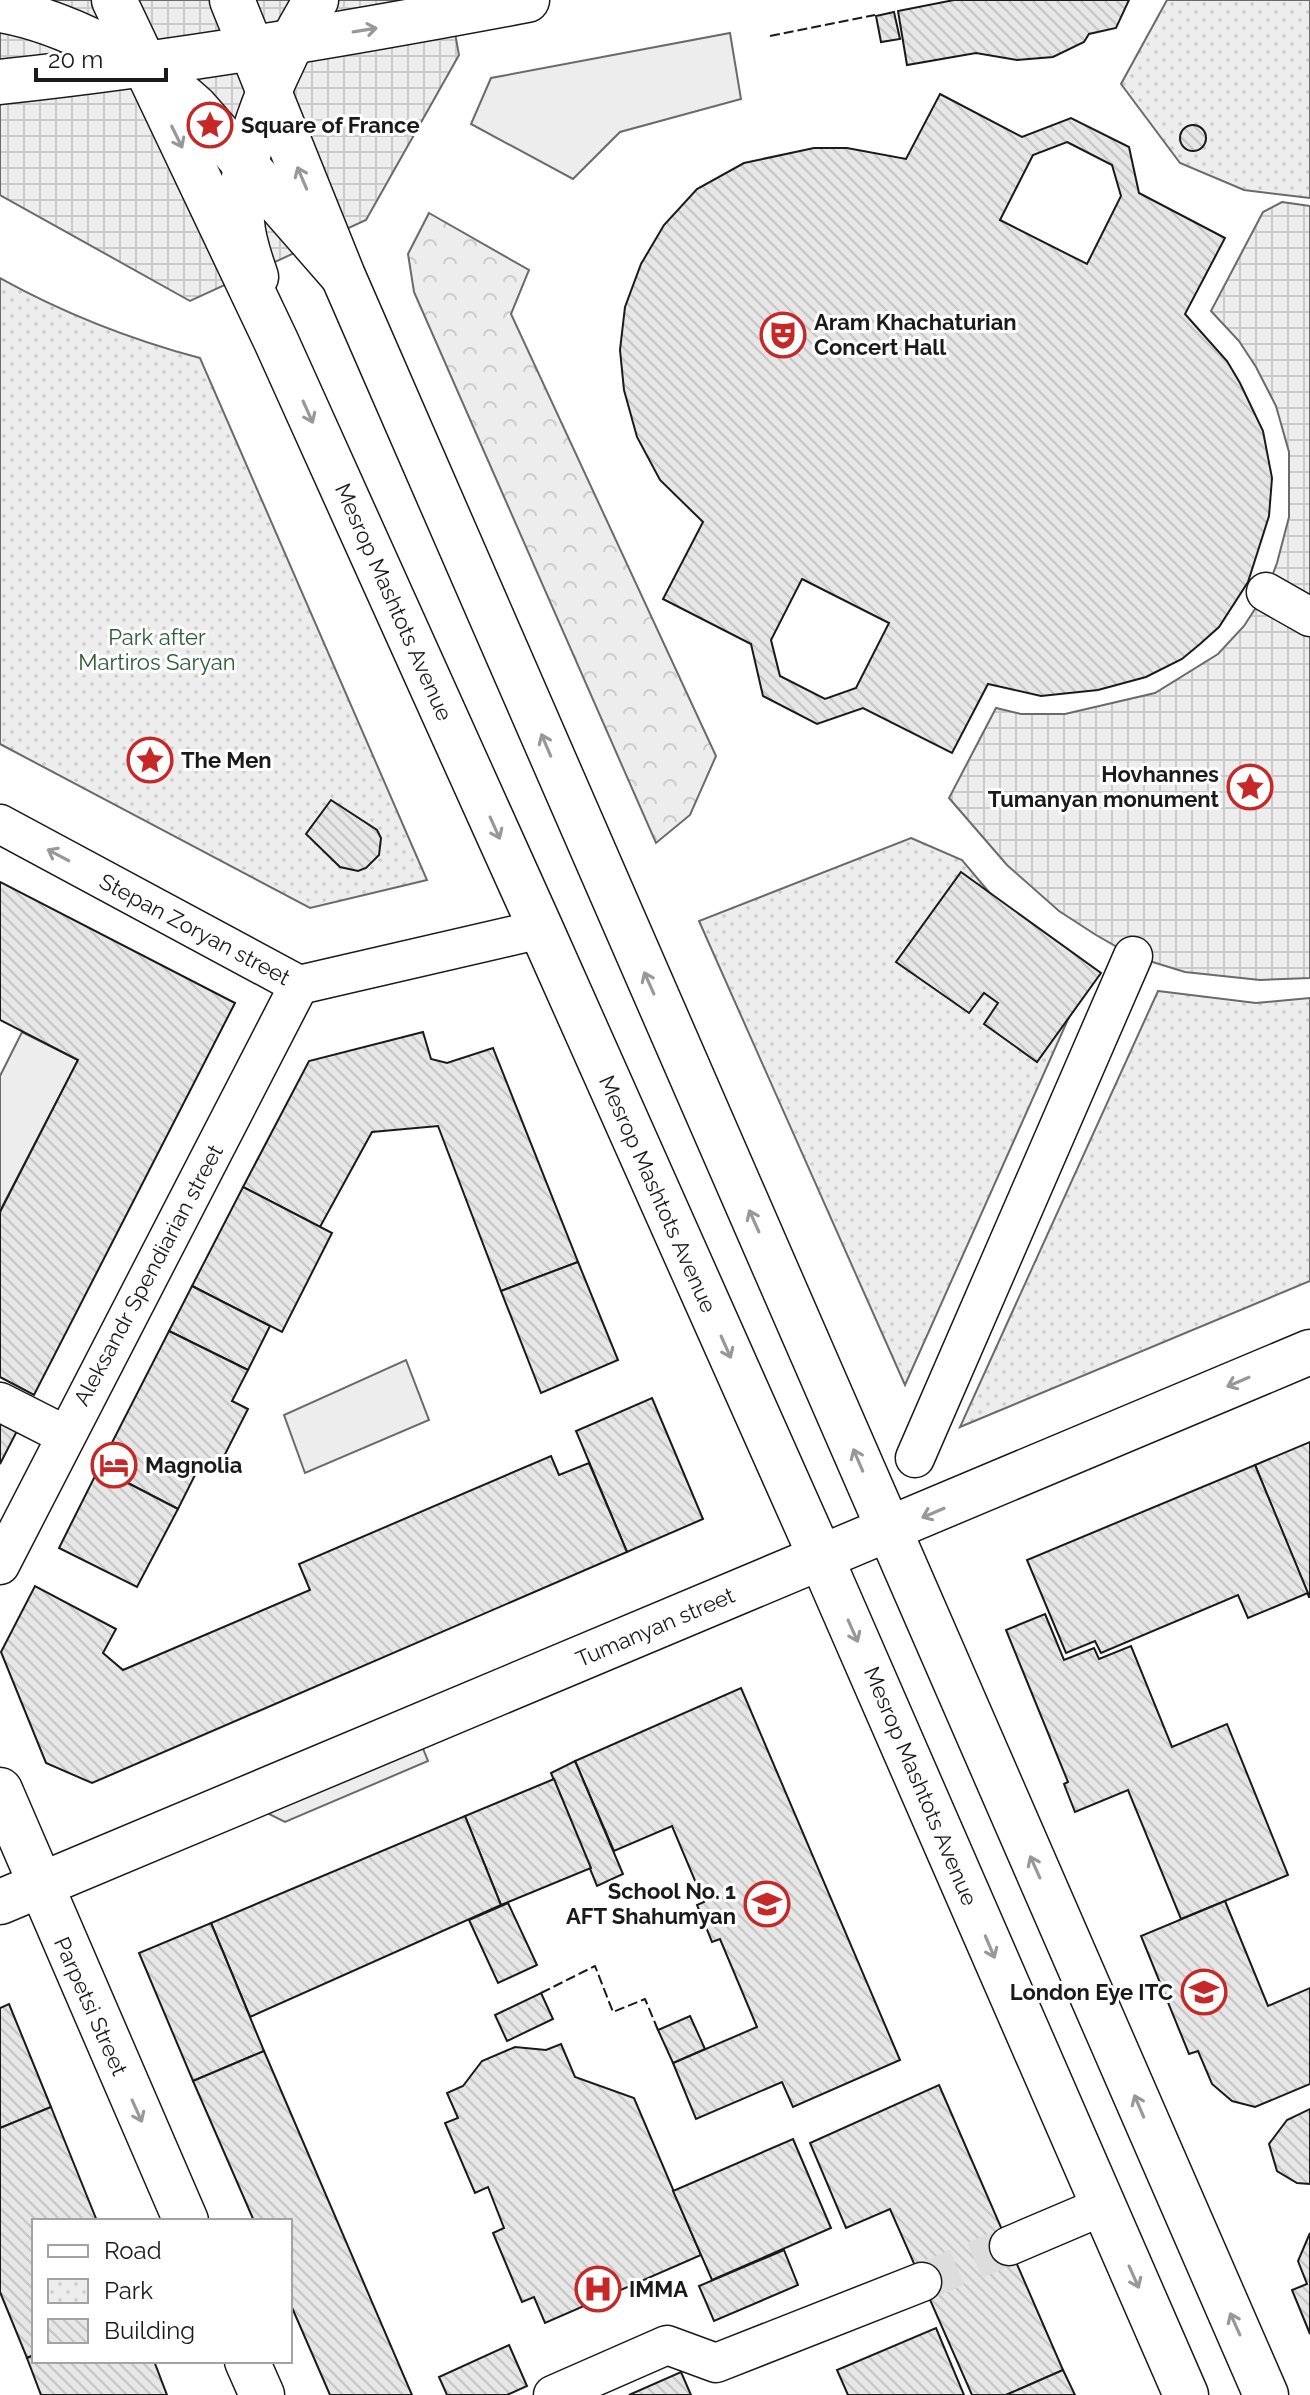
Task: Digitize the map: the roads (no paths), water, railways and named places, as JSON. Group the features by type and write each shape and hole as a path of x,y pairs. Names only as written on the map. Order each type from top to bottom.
{"main road":[{"name":"Mesrop Mashtots Avenue","path":"114,0 143,67 276,341 541,929 822,1560 1186,2395"},
{"path":"232,0 271,45"},
{"path":"276,341 244,234 242,200 247,169 268,96 271,45 316,0"},
{"path":"0,82 143,67 527,0"},
{"path":"15,14 143,67 169,83 195,107 343,276"},
{"path":"268,96 343,276 1266,2395"},
{"name":"Tumanyan street","path":"19,1894 822,1560 1310,1352"},
{"name":"Parpetsi Street","path":"0,1790 19,1894 185,2219"},
{"path":"248,2363 262,2395"}],"street":[{"path":"1266,592 1310,617"},
{"name":"Stepan Zoryan street","path":"0,824 299,985 541,929"},
{"path":"915,1458 1133,956"},
{"name":"Aleksandr Spendiarian street","path":"0,1565 299,985"},
{"path":"0,1402 65,1435"},
{"path":"1009,2246 1103,2206"},
{"path":"553,2395 667,2345 716,2363 922,2282"}],"tunnel":[{"path":"922,2282 1009,2246"}],"place":[{"name":"Square of France","path":"210,125"},
{"name":"Aram Khachaturian Concert Hall","path":"783,335"},
{"name":"The Men","path":"150,760"},
{"name":"Hovhannes Tumanyan monument","path":"1250,787"},
{"name":"Magnolia","path":"114,1465"},
{"name":"School No. 1 AFT Shahumyan","path":"767,1904"},
{"name":"London Eye ITC","path":"1204,1992"},
{"name":"IMMA","path":"598,2289"}],"park label":[{"name":"Park after Martiros Saryan","path":"157,650"}]}
